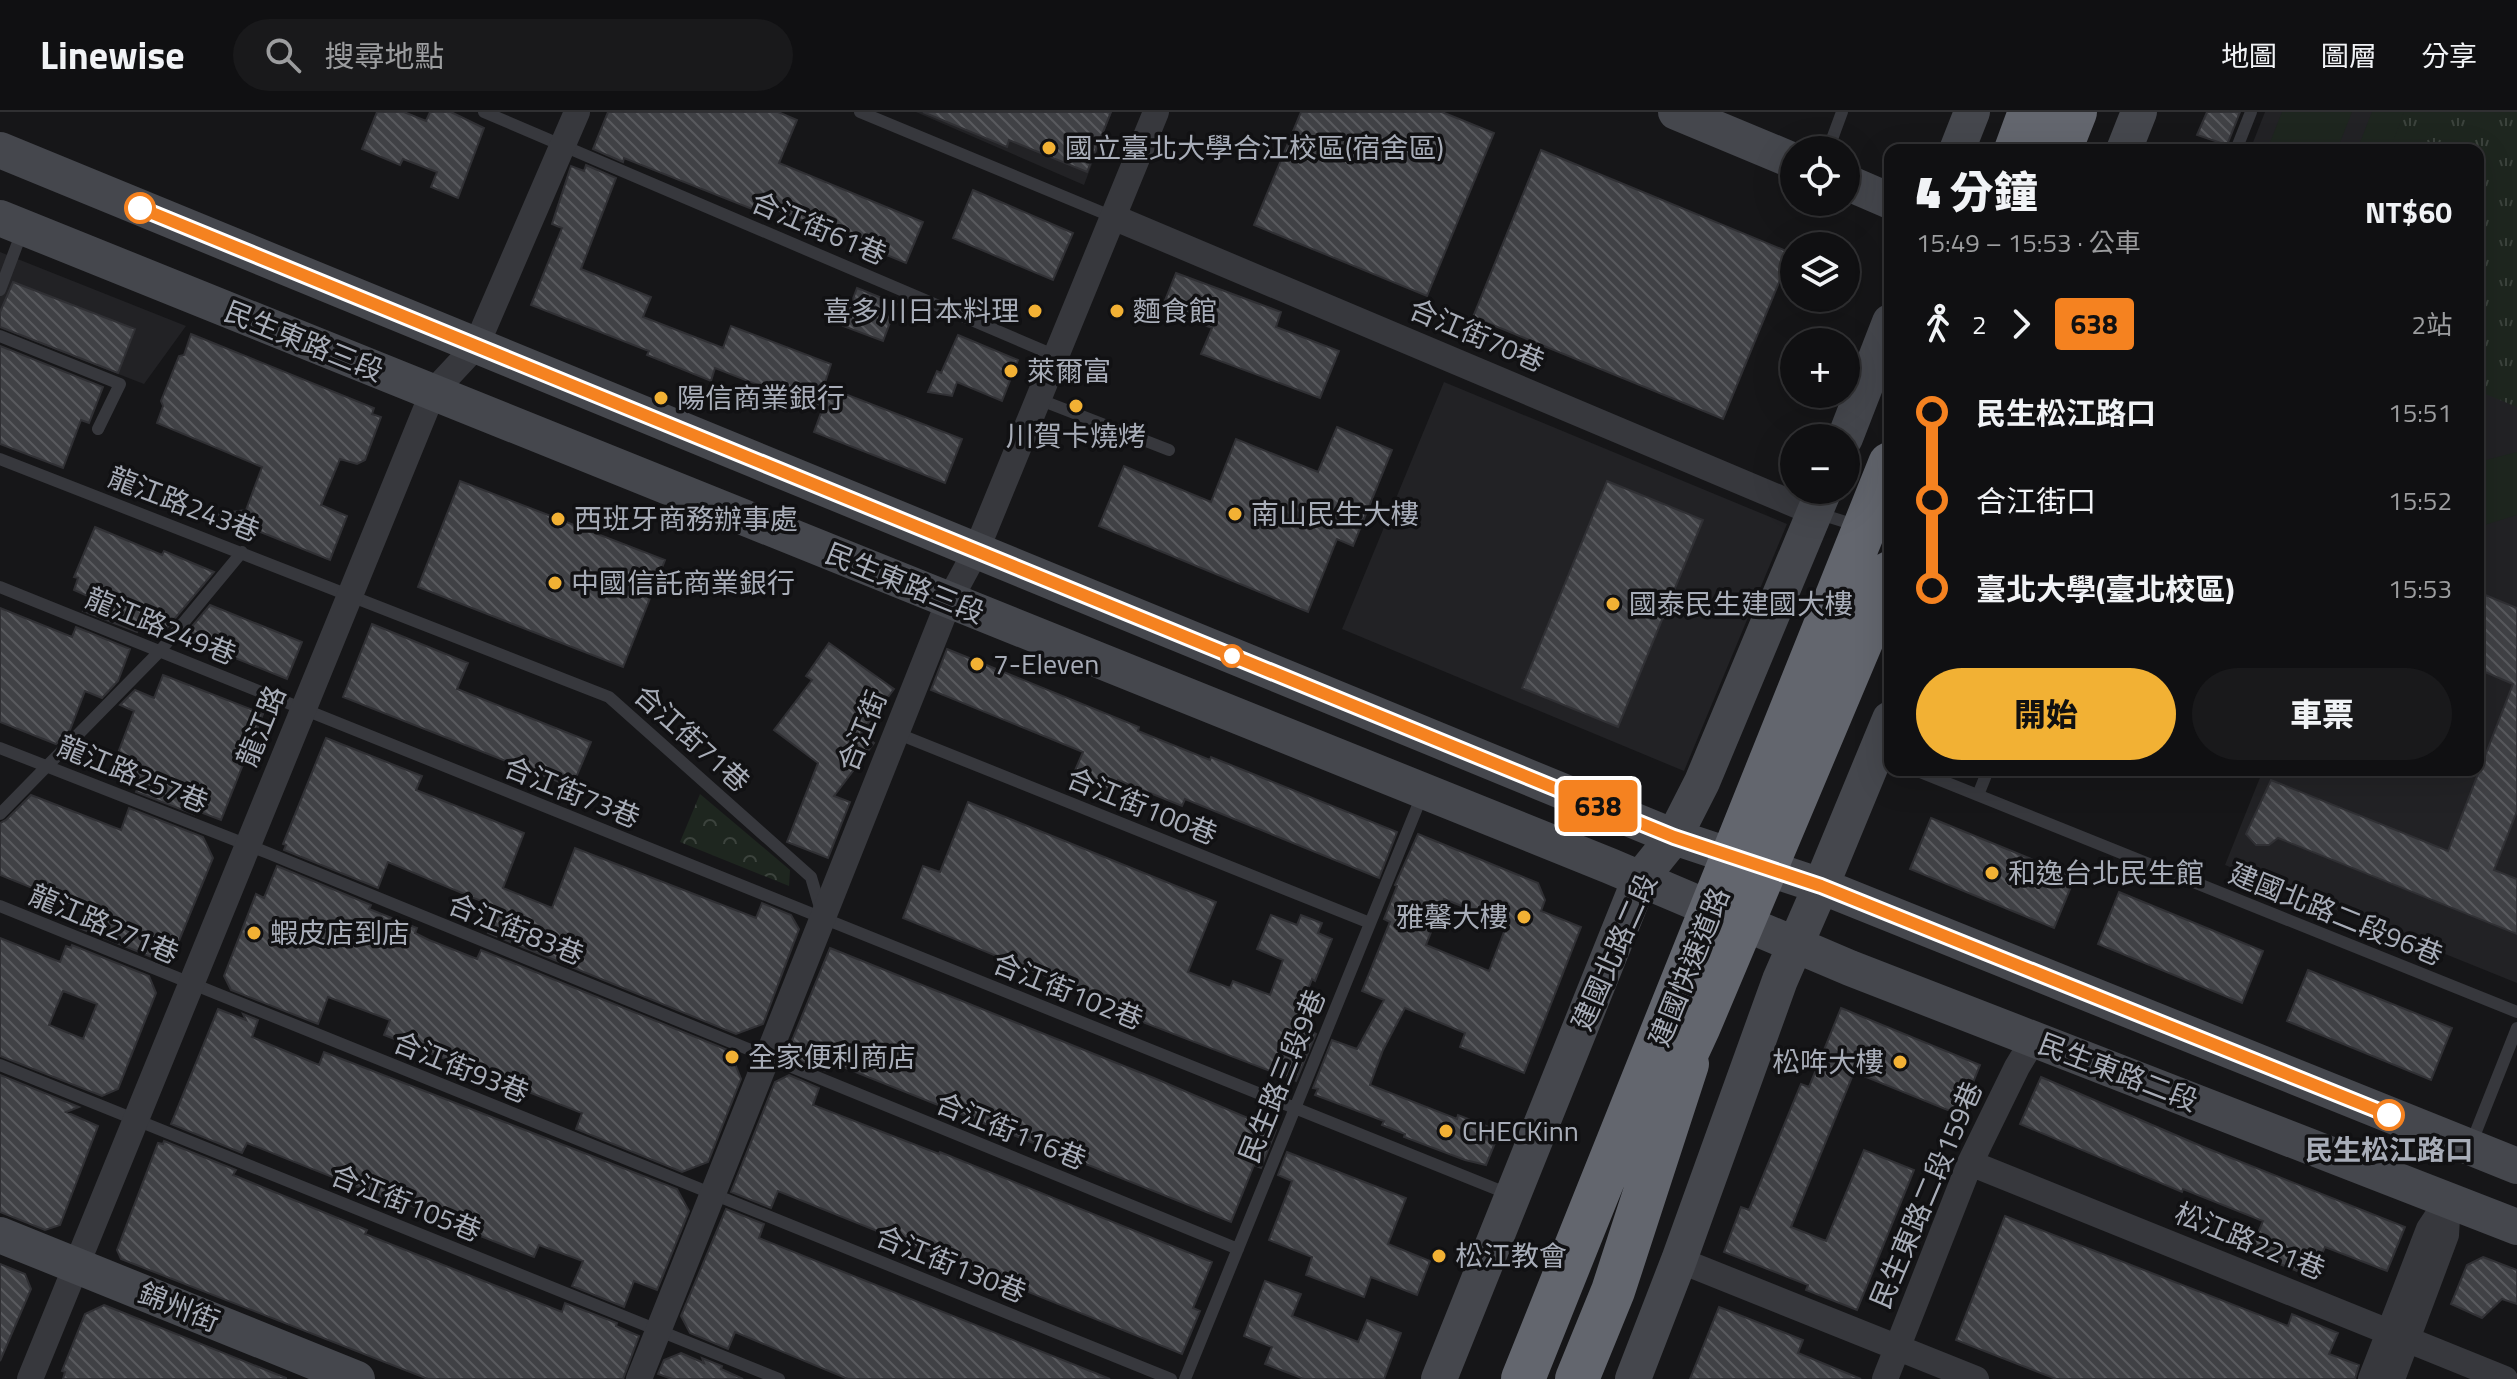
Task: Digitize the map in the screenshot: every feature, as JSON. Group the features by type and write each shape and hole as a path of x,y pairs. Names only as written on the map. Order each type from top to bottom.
{"highway":[{"path":"2018,144 2030,112"},
{"path":"2062,144 2075,112"},
{"name":"建國快速道路","path":"1543,1379 1684,1022 1884,480"},
{"name":"建國快速道路","path":"1523,1379 1884,586"},
{"path":"1502,1379 1553,1257 1684,1022"},
{"path":"1577,1379 1613,1291 1684,1022"}],"street":[{"name":"龍江路","path":"30,1379 433,392 476,346 577,112"},
{"name":"合江街","path":"639,1379 949,601 976,551 1156,112"},
{"path":"1676,112 1780,155"},
{"path":"1959,144 1972,112"},
{"path":"2126,144 2139,112"},
{"name":"民生東路三段","path":"0,150 1674,837 1821,886"},
{"path":"1860,188 1884,198"},
{"name":"合江街70巷","path":"1113,217 1780,485"},
{"name":"民生東路三段","path":"12,223 1720,913"},
{"path":"1850,424 1884,337"},
{"name":"建國北路二段","path":"1439,1379 1640,879 1674,837 1702,782 1819,504"},
{"path":"1633,1379 1780,980 1883,757"},
{"path":"1821,886 2517,1166"},
{"name":"民生東路二段","path":"1720,913 1850,968 2517,1227"},
{"name":"民生東路二段159巷","path":"1885,1379 1970,1163 2034,1039"},
{"name":"松江路221巷","path":"1970,1163 2505,1379"},
{"path":"2371,1379 2398,1335 2446,1235 2449,1199"},
{"name":"錦州街","path":"0,1235 357,1379"},
{"path":"1679,1260 1976,1379"},
{"path":"2392,1379 2398,1335"}],"lane":[{"name":"合江街61巷","path":"484,112 1056,356"},
{"path":"860,112 1113,217"},
{"path":"1833,136 1842,112"},
{"path":"2238,144 2251,112"},
{"path":"0,290 12,223"},
{"path":"0,336 120,384 98,429"},
{"path":"1038,399 1169,450"},
{"name":"龍江路243巷","path":"0,459 350,594"},
{"path":"1826,504 1884,533"},
{"path":"0,814 160,651 242,552"},
{"name":"龍江路249巷","path":"0,587 303,709"},
{"name":"合江街71巷","path":"350,594 609,697 811,877 823,918"},
{"name":"合江街73巷","path":"303,709 823,918"},
{"name":"合江街100巷","path":"896,733 1370,923"},
{"name":"龍江路257巷","path":"0,748 247,846"},
{"name":"建國北路二段96巷","path":"1930,776 2517,1012"},
{"path":"1978,795 1986,776"},
{"name":"民生路三段9巷","path":"1185,1379 1424,792"},
{"name":"合江街83巷","path":"247,846 767,1058"},
{"name":"龍江路271巷","path":"0,906 190,985"},
{"name":"合江街102巷","path":"823,918 1513,1196"},
{"name":"合江街93巷","path":"190,985 713,1194"},
{"path":"2469,1147 2517,1028"},
{"name":"合江街116巷","path":"767,1058 1238,1249"},
{"name":"合江街105巷","path":"0,1065 779,1379"},
{"name":"合江街130巷","path":"713,1194 1171,1379"}],"shaded area":[{"name":"國立臺北大學合江校區(宿舍區)","path":"916,112 1112,112 1084,185"},
{"path":"2265,112 2517,112 2517,983 2225,865 2261,776 2484,776 2484,144 2252,144"},
{"path":"0,252 186,326 144,384 0,328"},
{"path":"1444,382 1787,524 1684,771 1342,629"}],"green space":[{"path":"2282,112 2352,112 2339,144 2269,144"},
{"path":"2372,112 2404,112 2392,144 2359,144"},
{"path":"2404,112 2517,112 2517,407 2484,393 2484,144 2392,144"},
{"path":"2517,452 2517,515 2484,525 2484,460"},
{"path":"700,794 790,870 789,886 680,842"}],"building":[{"path":"377,112 404,112 426,121 430,112 451,112 484,128 458,198 431,187 437,172 403,159 400,165 362,149"},
{"path":"608,112 778,112 797,120 779,163 923,222 906,263 760,203 757,211 624,158 623,162 593,149"},
{"name":"國立臺北大學合江校區(宿舍區)","path":"923,112 1111,112 1087,172 1009,140 1007,147"},
{"path":"1301,112 1442,112 1494,133 1427,296 1254,225"},
{"path":"2207,112 2240,112 2227,144 2197,135"},
{"path":"1541,150 1780,248 1780,280 1723,419 1473,317"},
{"path":"586,165 616,178 581,269 651,297 643,317 723,348 731,326 831,364 824,386 962,439 945,483 814,432 822,410 715,368 711,381 647,355 649,351 531,305 562,228 552,224 571,166 584,171"},
{"path":"973,190 1073,233 1053,280 953,238"},
{"path":"1176,273 1281,312 1276,327 1339,351 1320,398 1201,354 1212,328 1162,308"},
{"path":"13,282 135,329 118,373 0,327 0,312"},
{"path":"857,288 897,304 883,341 843,326"},
{"path":"191,334 374,408 372,414 381,417 365,460 357,464 340,459 321,505 347,516 330,560 216,514 246,510 262,467 157,423 163,406 161,401"},
{"path":"958,335 1018,360 1002,401 957,382 952,396 928,392 937,371 941,373"},
{"path":"0,346 103,387 89,423 81,420 63,468 0,444"},
{"name":"南山民生大樓","path":"1337,427 1392,450 1353,546 1337,539 1308,612 1099,526 1124,466 1211,502 1236,439 1318,472"},
{"path":"460,481 665,560 623,667 418,587"},
{"name":"國泰民生建國大樓","path":"1607,481 1703,520 1618,727 1522,688"},
{"path":"95,527 162,555 164,551 214,572 161,635 139,627 137,632 83,611 90,597 74,590 78,578 74,577"},
{"path":"2484,594 2517,608 2517,811 2494,870 2517,879 2517,934 2278,838 2269,845 2256,845 2246,834 2271,780 2448,851 2477,776 2484,776 2484,759 2513,684 2484,672"},
{"path":"210,605 302,642 287,679 183,637"},
{"path":"0,608 72,637 76,627 130,649 118,681 102,698 85,691 70,730 56,744 0,722"},
{"path":"372,624 468,663 457,689 591,742 572,787 343,697"},
{"path":"829,643 894,689 861,733 874,743 834,796 850,802 828,858 787,842 818,763 774,730 812,680 806,676"},
{"path":"947,649 1139,727 1138,731 1397,832 1379,878 1185,799 1182,806 1118,780 1113,791 1073,775 1083,752 931,690"},
{"path":"163,675 263,714 221,820 190,808 193,814 136,792 138,787 124,781 133,759 118,753 134,711 120,705 135,690 154,698"},
{"path":"326,738 422,776 416,790 524,833 503,888 552,908 575,848 756,918 762,903 791,915 799,929 763,1024 736,1034 488,933 498,908 388,862 378,888 284,850 286,845 283,844"},
{"path":"31,795 121,830 129,808 203,837 213,858 174,953 154,958 79,928 87,910 0,875 0,823"},
{"path":"968,802 1216,902 1188,972 1230,988 1233,981 1270,995 1283,960 1257,949 1271,915 1297,925 1301,915 1322,923 1318,933 1332,939 1297,1019 1314,1025 1312,1032 1316,1034 1296,1081 1114,1011 1117,1005 903,918 923,866 940,872"},
{"name":"和逸台北民生館","path":"1931,818 2075,877 2054,928 1910,869"},
{"path":"1418,834 1538,883 1545,900 1541,911 1581,927 1524,1073 1460,1047 1465,1033 1405,1008 1383,1050 1370,1085 1457,1119 1458,1115 1497,1130 1499,1133 1486,1165 1404,1137 1405,1134 1382,1125 1384,1121 1315,1095 1318,1089 1313,1088 1332,1040 1357,1049 1384,1000 1362,991 1390,922 1384,919 1395,885","holes":["1444,899 1507,924 1489,971 1426,945"]},
{"path":"277,866 371,905 369,909 417,928 415,933 429,940 477,959 481,950 730,1051 741,1079 708,1162 682,1172 576,1129 582,1113 384,1035 390,1020 328,997 318,1024 231,990 224,976 256,894 264,898"},
{"path":"2119,892 2263,951 2242,1003 2098,944"},
{"path":"0,938 60,962 66,946 71,948 72,945 149,976 156,993 118,1089 102,1096 0,1056","holes":["63,991 97,1004 83,1039 49,1025"]},
{"path":"830,948 1276,1130 1261,1168 1254,1165 1231,1222 828,1061 825,1071 786,1055"},
{"path":"2308,970 2452,1028 2431,1080 2287,1021"},
{"path":"1841,1008 1980,1065 1960,1115 1854,1072 1791,1227 1826,1241 1864,1150 1914,1170 1857,1310 1806,1290 1808,1285 1724,1252 1741,1207 1749,1210 1801,1084 1809,1087"},
{"path":"218,1009 246,1020 243,1014 258,1020 252,1037 319,1065 324,1052 677,1189 689,1211 657,1290 634,1281 624,1307 572,1286 583,1261 539,1245 534,1257 437,1219 438,1216 247,1143 242,1153 171,1124"},
{"path":"0,1075 79,1107 66,1112 98,1126 60,1225 45,1230 0,1212"},
{"path":"789,1075 819,1088 813,1105 940,1152 1212,1262 1193,1308 1200,1311 1182,1354 778,1191 771,1208 731,1192 775,1082"},
{"path":"2041,1077 2201,1146 2405,1227 2387,1271 2325,1247 2312,1277 2250,1252 2263,1221 2183,1189 2182,1192 2020,1124"},
{"path":"164,1141 236,1170 233,1175 367,1230 365,1234 562,1312 565,1303 617,1323 616,1326 639,1336 623,1379 428,1379 121,1259 117,1250 158,1143 163,1144"},
{"path":"1287,1152 1406,1198 1388,1244 1430,1261 1417,1295 1371,1277 1364,1297 1306,1275 1312,1257 1269,1240 1292,1181 1278,1175"},
{"path":"726,1209 764,1224 759,1238 1110,1379 848,1379 735,1332 728,1349 690,1333 681,1316"},
{"path":"2005,1216 2288,1326 2292,1314 2338,1333 2329,1354 2359,1365 2355,1379 2056,1379 1956,1340"},
{"path":"2483,1257 2517,1270 2517,1304 2502,1299 2482,1318 2451,1304 2467,1265"},
{"path":"0,1264 25,1274 31,1289 0,1361"},
{"path":"1265,1281 1301,1294 1292,1316 1358,1342 1367,1320 1401,1333 1384,1379 1304,1379 1265,1364 1272,1347 1244,1336"},
{"path":"104,1305 286,1379 63,1379 65,1372 62,1371 85,1314"},
{"path":"1719,1307 1803,1340 1798,1353 1861,1379 1690,1379"},
{"path":"681,1353 704,1363 702,1358 722,1366 721,1369 743,1379 672,1379 658,1374 664,1360"}],"bus line":[{"name":"638","path":"140,208 1674,837 1821,886 2389,1115"}],"place":[{"name":"國立臺北大學合江校區(宿舍區)","path":"1049,148"},
{"name":"喜多川日本料理","path":"1035,311"},
{"name":"麵食館","path":"1117,311"},
{"name":"萊爾富","path":"1011,371"},
{"name":"陽信商業銀行","path":"661,398"},
{"name":"川賀卡燒烤","path":"1076,406"},
{"name":"南山民生大樓","path":"1235,514"},
{"name":"西班牙商務辦事處","path":"558,519"},
{"name":"中國信託商業銀行","path":"555,583"},
{"name":"國泰民生建國大樓","path":"1613,604"},
{"name":"7-Eleven","path":"977,664"},
{"name":"和逸台北民生館","path":"1992,873"},
{"name":"雅馨大樓","path":"1524,917"},
{"name":"蝦皮店到店","path":"254,933"},
{"name":"全家便利商店","path":"732,1057"},
{"name":"松哖大樓","path":"1900,1062"},
{"name":"民生松江路口","path":"2389,1115"},
{"name":"CHECKinn","path":"1446,1131"},
{"name":"松江教會","path":"1439,1256"}]}
